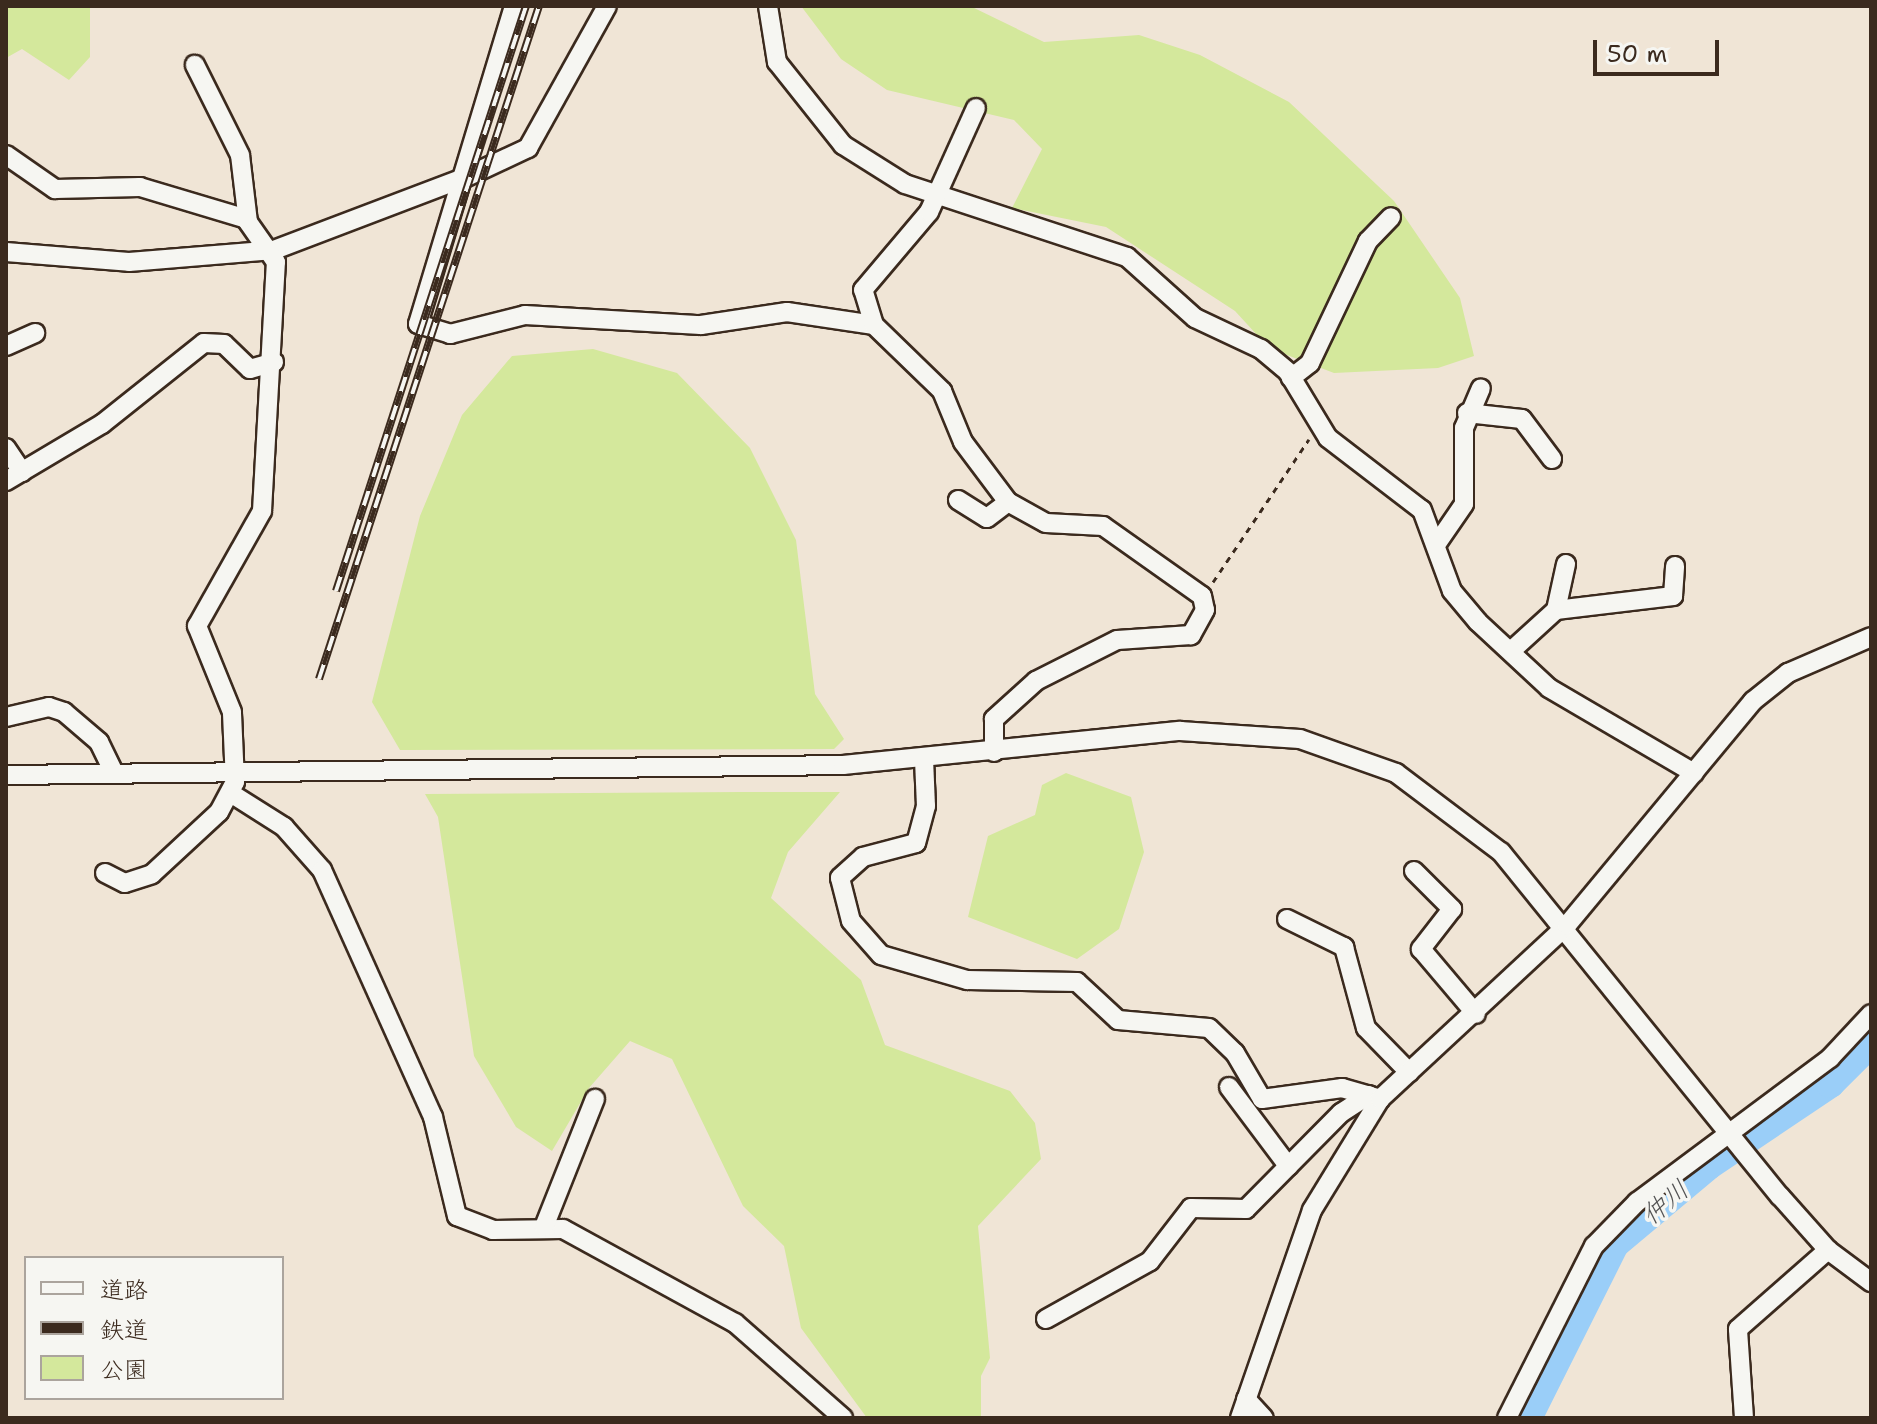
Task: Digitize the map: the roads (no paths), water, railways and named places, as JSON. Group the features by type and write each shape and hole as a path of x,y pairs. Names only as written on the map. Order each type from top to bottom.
{"street":[{"path":"514,6 418,324 450,334 525,315 701,325 787,312 874,325"},
{"path":"6,252 129,262 274,250 464,178 528,148 607,6"},
{"path":"768,6 777,62 828,128 861,159 935,195 1127,257 1195,318 1261,349 1291,378 1317,425 1422,510 1438,542 1452,591 1511,651 1549,688 1694,773"},
{"path":"195,65 240,155 247,219"},
{"path":"976,108 923,223 863,290 874,325 942,391 963,442 1008,502 1046,523 1103,526 1202,596 1205,610 1191,635 1117,640 1036,681 994,719 994,752"},
{"path":"6,155 55,189 140,187 247,219 274,250 274,362 262,511 197,626 232,712 232,794 152,874 125,883 105,873"},
{"path":"1291,378 1310,363 1368,241 1391,217"},
{"path":"6,346 35,333"},
{"path":"6,448 14,477 102,424 204,343 224,344 250,369 274,362"},
{"path":"1438,542 1464,504 1467,413 1481,388"},
{"path":"1467,413 1522,419 1552,459"},
{"path":"958,500 987,518 1008,502"},
{"path":"1511,651 1556,610 1566,564"},
{"path":"1556,610 1673,596 1675,566"},
{"path":"1046,1319 1150,1261 1191,1208 1246,1209 1288,1166 1409,1072 1476,1014 1567,925 1753,701 1788,673 1871,637"},
{"path":"6,717 49,707 64,712 99,742 112,769"},
{"path":"6,775 112,769 924,759 1180,731 1267,733 1333,748 1396,773 1501,852 1567,925 1828,1250 1871,1282"},
{"path":"924,759 925,818 916,843 863,857 840,878 851,921 881,955 967,980 1077,982 1118,1020 1174,1019 1209,1028 1235,1053 1262,1099 1342,1088 1375,1097"},
{"path":"232,794 284,827 322,870 433,1117 457,1216 493,1230 563,1229 735,1323 835,1414"},
{"path":"1414,871 1452,909 1421,949 1476,1014"},
{"path":"1287,919 1344,947 1366,1028 1409,1072"},
{"path":"1507,1418 1594,1246 1637,1202 1830,1058 1871,1014"},
{"path":"1229,1087 1288,1166"},
{"path":"1240,1418 1312,1210 1375,1097"},
{"path":"544,1227 595,1099"},
{"path":"1744,1418 1738,1329 1828,1250"},
{"path":"1246,1399 1264,1418"}],"waterway":[{"name":"仲川","path":"1527,1418 1614,1244 1708,1165 1830,1083 1871,1042"}],"railway":[{"path":"336,591 526,6"},
{"path":"319,679 539,6"}]}
